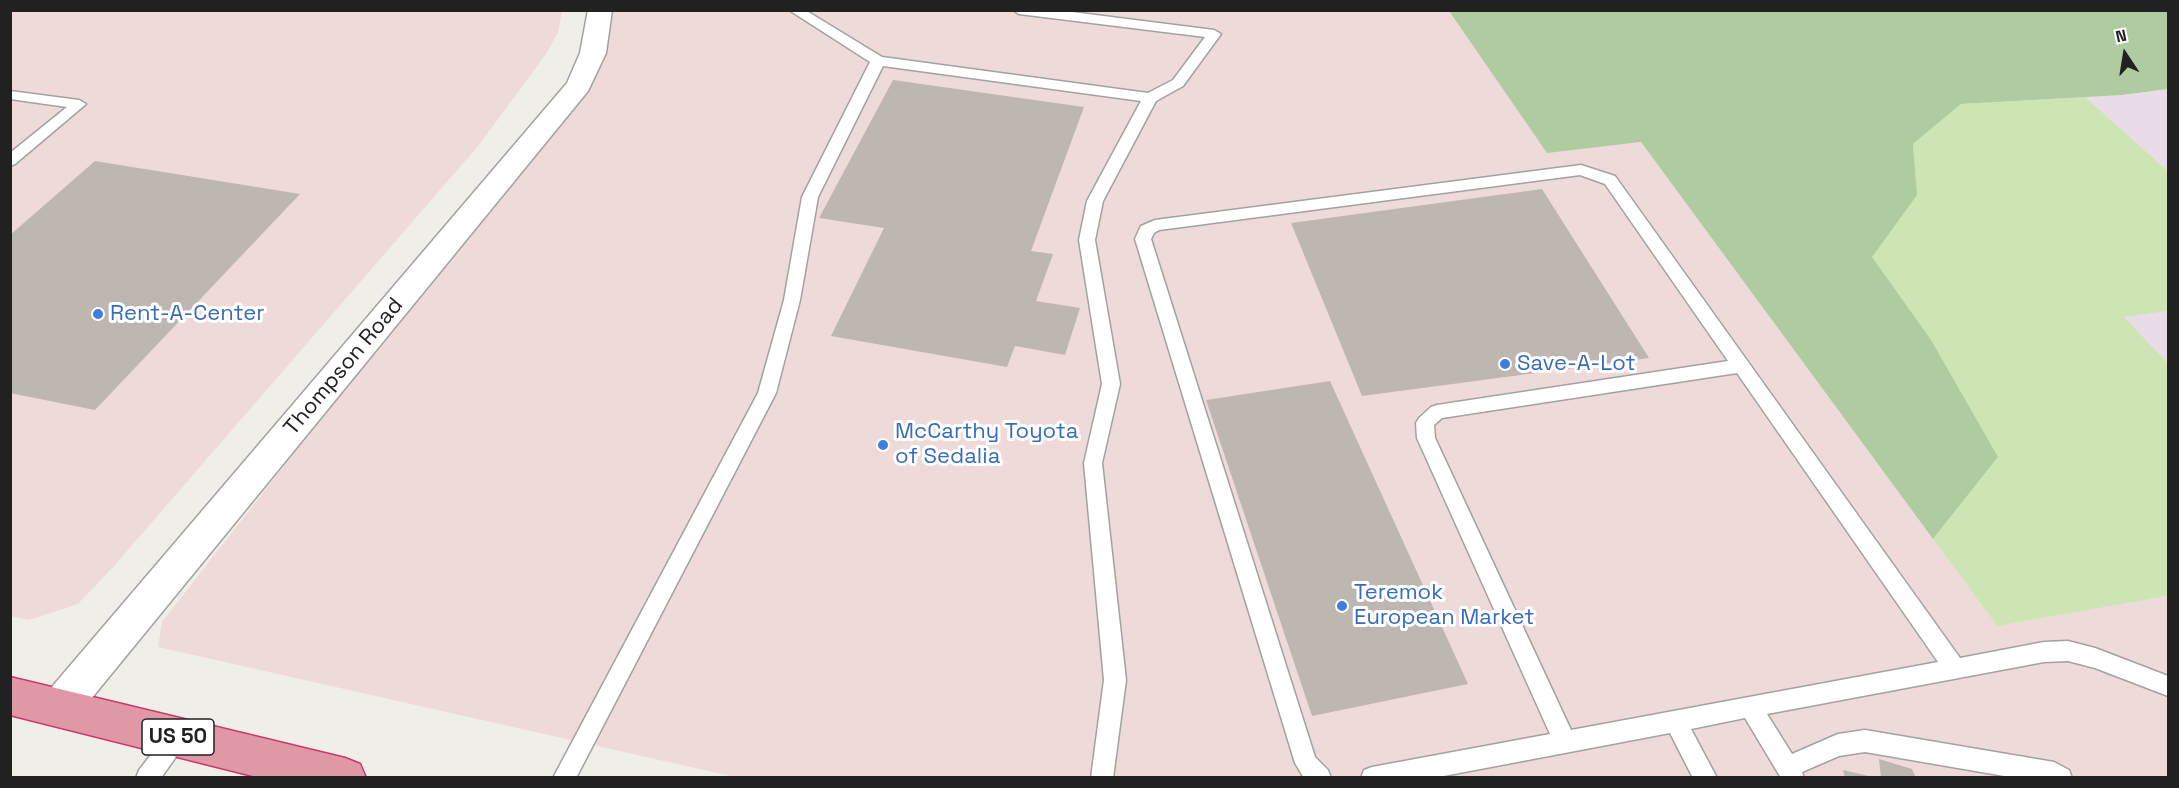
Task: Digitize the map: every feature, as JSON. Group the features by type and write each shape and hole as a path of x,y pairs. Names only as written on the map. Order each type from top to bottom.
{"highway":[{"name":"US 50","path":"10,696 345,777"}],"street":[{"name":"Thompson Road","path":"58,708 579,85 593,53 600,10"}],"lane":[{"path":"795,10 878,61 1150,98"},
{"path":"1019,10 1214,34 1178,83 1150,98 1095,201 1088,240 1111,384 1093,463 1115,680 1102,777"},
{"path":"564,777 766,393 792,300 810,197 878,61"},
{"path":"10,95 79,104 10,161"},
{"path":"1320,777 1306,763 1143,239 1147,230 1155,225 1569,171 1594,172 1610,180 1955,669"},
{"path":"1565,741 1426,438 1425,423 1437,412 1741,366"},
{"path":"1372,777 2044,652 2068,651 2096,658 2169,686"},
{"path":"1750,706 1790,772 1838,745 1865,741 2054,773 2061,777"},
{"path":"1675,721 1706,777"},
{"path":"147,777 179,737"}],"shaded area":[{"path":"11,11 562,11 558,33 546,54 479,145 114,566 78,604 29,620 11,616"},
{"path":"603,11 1449,11 1547,152 1641,142 1997,626 2168,596 2168,777 735,777 158,647 162,622 554,120"},
{"path":"2168,89 2168,171 2085,97 2122,95"},
{"path":"2168,311 2168,363 2124,317"}],"green space":[{"path":"1449,11 2168,11 2168,89 2122,95 1961,104 1913,144 1917,195 1872,257 1931,340 1998,457 1933,539 1641,142 1547,153"},
{"path":"2085,97 2168,171 2168,311 2124,317 2168,363 2168,596 1997,626 1933,539 1998,457 1872,257 1916,184 1913,144 1961,104"}],"building":[{"path":"893,80 1084,107 1031,251 1053,254 1036,301 1080,308 1065,355 1015,346 1007,367 831,336 884,228 819,218"},
{"name":"Rent-A-Center","path":"95,161 300,194 95,410 10,393 10,235"},
{"path":"1542,189 1649,358 1362,396 1291,223"},
{"path":"1330,381 1468,684 1312,716 1206,400"},
{"path":"1879,759 1912,769 1916,778 1881,778"},
{"path":"1843,770 1873,777 1873,778 1845,778"}],"place":[{"name":"Rent-A-Center","path":"98,314"},
{"name":"Save-A-Lot","path":"1505,364"},
{"name":"McCarthy Toyota of Sedalia","path":"883,445"},
{"name":"Teremok European Market","path":"1342,606"}]}
